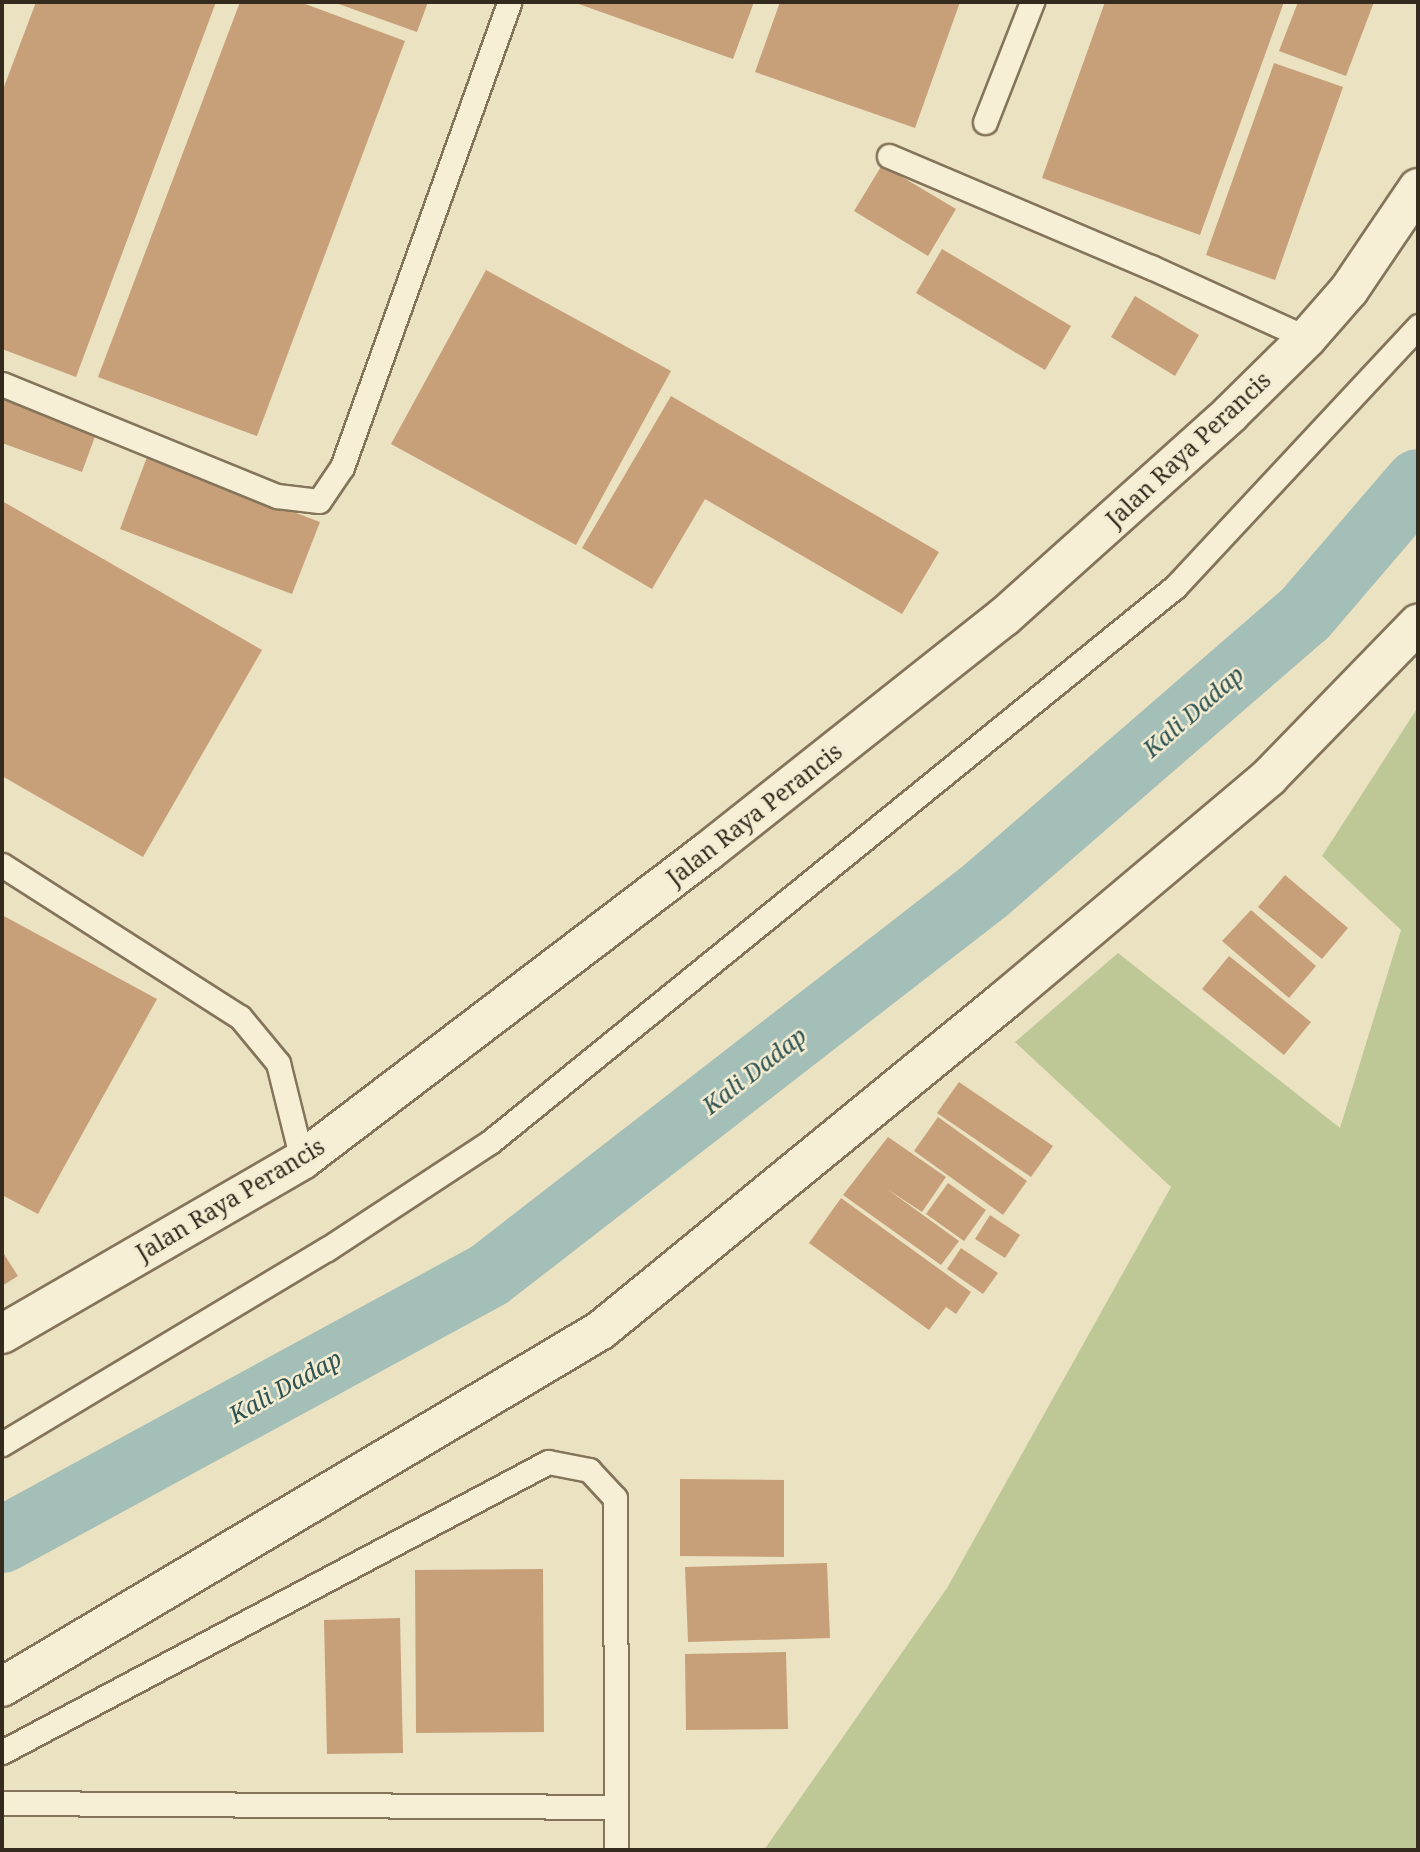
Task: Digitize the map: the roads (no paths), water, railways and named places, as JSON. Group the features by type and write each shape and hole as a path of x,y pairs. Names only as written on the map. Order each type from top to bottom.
{"street":[{"name":"Jalan Raya Perancis","path":"2,1334 302,1160 707,852 1004,617 1230,414 1307,338 1349,290 1418,188"},
{"path":"2,1687 601,1330 996,1006 1269,777 1418,624"}],"lane":[{"path":"2,384 277,496 319,501 342,467 509,2"},
{"path":"985,122 1032,2"},
{"path":"889,156 1151,267 1307,338"},
{"path":"2,1444 327,1249 490,1142 1175,587 1418,326"},
{"path":"2,865 240,1017 278,1063 302,1160"},
{"path":"2,1752 548,1462 589,1470 615,1498 616,1850"},
{"path":"2,1803 616,1807"}],"waterway":[{"name":"Kali Dadap","path":"2,1540 489,1275 986,890 1304,615 1418,482"}]}
